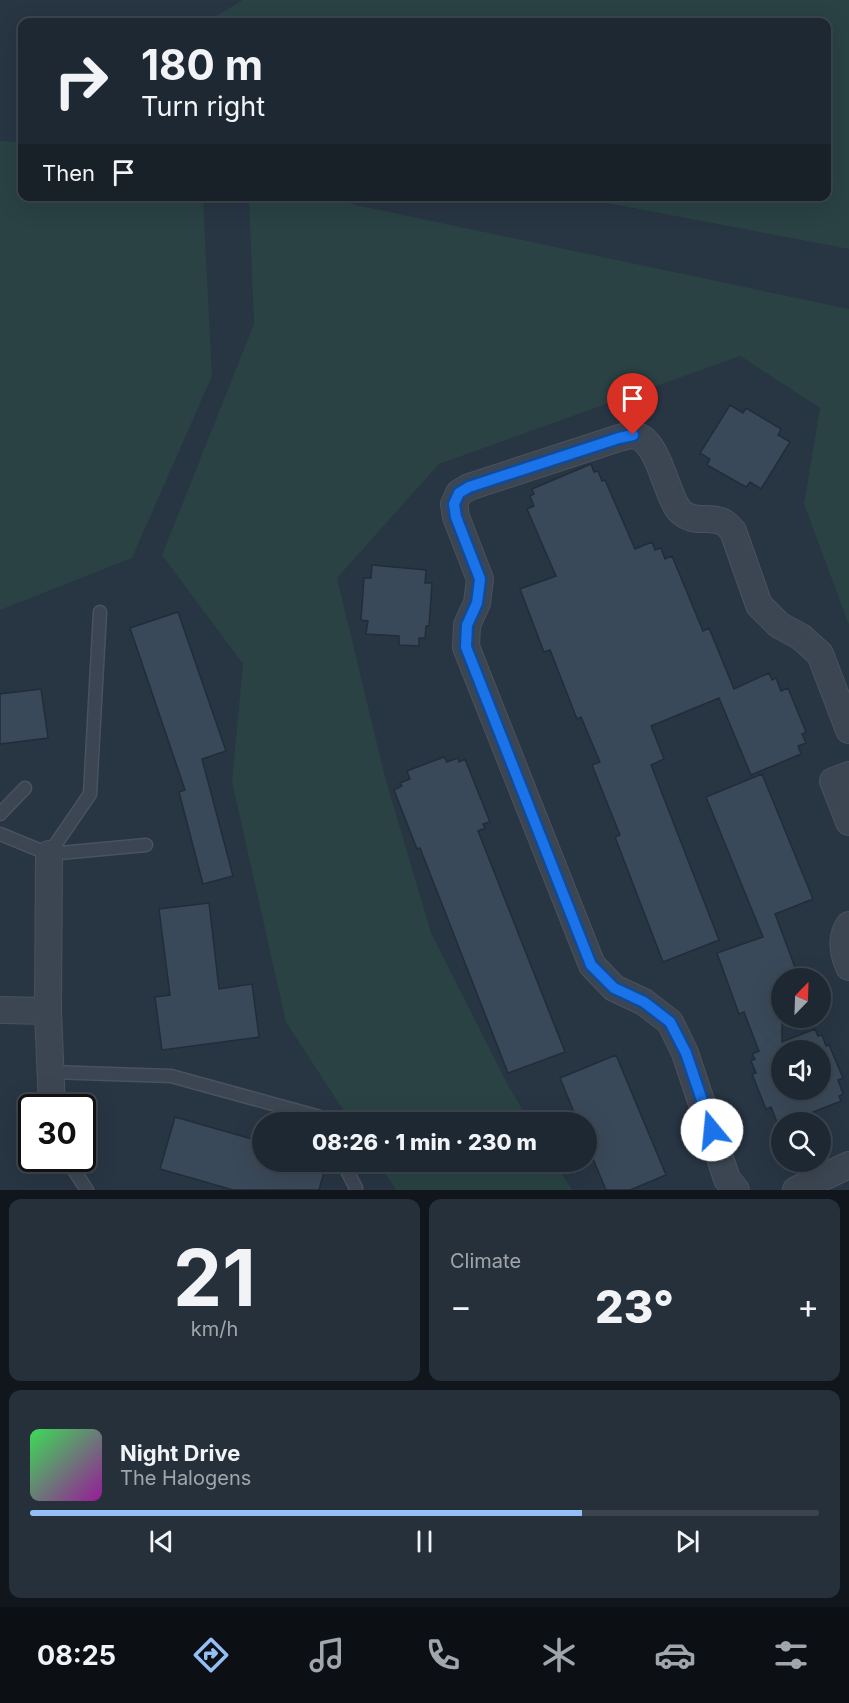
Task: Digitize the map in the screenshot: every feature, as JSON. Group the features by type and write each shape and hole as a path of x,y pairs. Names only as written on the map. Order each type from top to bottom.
{"street":[{"path":"736,1190 727,1179 686,1053 670,1022 644,1002 614,988 591,965 466,647 467,625 477,603 480,579 456,517 454,504 459,493 469,487 619,438 633,435 645,440 653,451 678,509 689,518 724,522 733,531 759,605 779,625 801,637 820,654 849,730"},
{"path":"849,775 833,781 849,822"},
{"path":"49,854 48,1011 51,1094"},
{"path":"849,925 843,940 849,967"},
{"path":"0,1010 48,1011"},
{"path":"796,1190 849,1165"}],"lane":[{"path":"49,854 90,794 100,612"},
{"path":"0,814 25,788"},
{"path":"0,834 49,854 146,845"},
{"path":"50,1072 171,1076 302,1112"},
{"path":"75,1172 87,1190"},
{"path":"348,1172 356,1188"}],"green space":[{"path":"243,0 849,0 849,249 596,201 831,201 831,18 213,18"},
{"path":"0,141 18,142 18,201 203,201 212,376 132,558 0,610"},
{"path":"249,201 343,201 849,309 849,625 804,504 820,408 740,356 439,464 337,578 385,777 431,933 524,1112 344,1112 286,1022 232,782 243,664 162,555 254,324"},
{"path":"384,1172 561,1172 572,1190 396,1190"}],"building":[{"path":"730,405 743,413 746,408 781,429 778,435 790,442 761,489 750,482 746,487 707,465 710,459 700,453"},
{"path":"591,464 594,472 598,471 602,481 605,480 635,549 652,542 655,550 661,548 665,559 672,556 703,631 709,628 734,689 769,673 772,680 776,678 781,691 788,688 806,732 802,734 806,743 798,746 801,754 751,775 719,698 651,726 664,759 651,765 719,940 663,962 615,837 620,835 592,765 600,762 581,717 577,719 550,650 544,652 520,589 556,576 527,509 534,506 530,496 534,494 532,489"},
{"path":"372,565 426,570 425,583 432,583 429,626 426,626 425,638 419,638 419,646 399,645 399,636 366,634 368,621 361,620 364,578 371,578"},
{"path":"178,612 226,751 202,759 233,876 203,884 179,792 185,790 130,628"},
{"path":"41,689 48,738 0,744 0,694"},
{"path":"444,757 447,762 458,758 459,762 465,759 490,822 483,824 485,828 478,831 565,1052 508,1073 420,848 417,849 394,790 402,786 400,783 410,779 407,771"},
{"path":"762,774 813,899 775,914 795,968 771,968 771,1028 782,1028 782,1040 771,1040 771,1100 831,1100 831,1050 843,1078 838,1080 843,1094 839,1096 841,1101 813,1112 773,1112 771,1107 766,1109 752,1074 756,1073 751,1061 755,1059 752,1054 759,1051 744,1012 739,1014 717,953 763,937 706,797"},
{"path":"209,903 219,989 252,984 259,1037 162,1050 155,997 170,995 159,909"},
{"path":"815,1029 818,1036 822,1035 824,1040 787,1040"},
{"path":"616,1055 666,1175 630,1190 606,1190 597,1168 597,1112 574,1112 560,1078"},
{"path":"175,1117 252,1139 252,1172 324,1172 319,1190 233,1190 160,1169"}],"route":[{"path":"633,435 469,487 459,493 454,504 456,517 480,579 477,603 467,625 466,647 591,965 614,988 644,1002 670,1022 686,1053 712,1130"}]}
